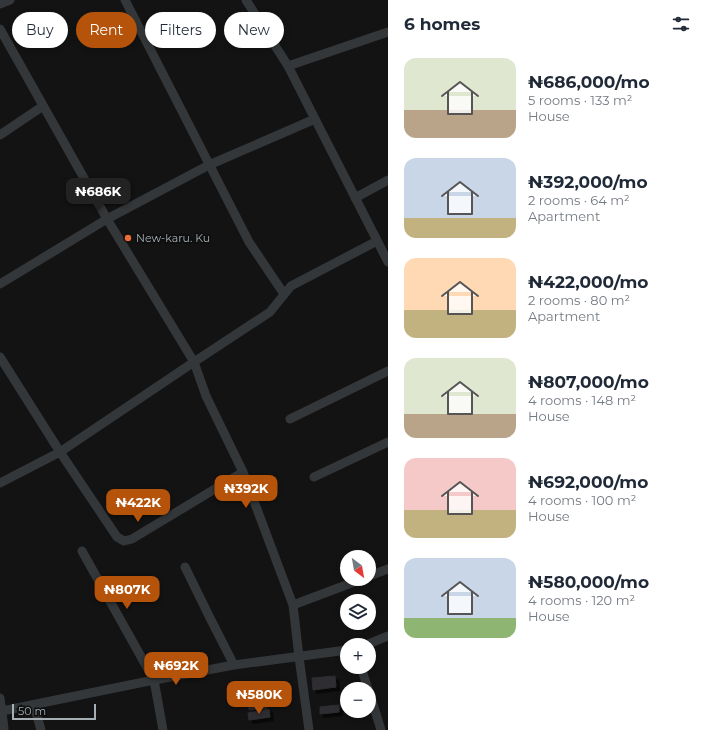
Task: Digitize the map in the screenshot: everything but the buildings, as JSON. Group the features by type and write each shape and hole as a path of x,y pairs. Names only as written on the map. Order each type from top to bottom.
{"street":[{"path":"0,4 10,0"},
{"path":"125,0 249,242 284,294"},
{"path":"246,0 288,66 388,262"},
{"path":"0,29 107,219 194,362 206,396 243,472 293,604 298,657 309,730"},
{"path":"288,66 388,32"},
{"path":"0,135 43,106"},
{"path":"0,284 107,219 209,165 315,118"},
{"path":"355,198 388,180"},
{"path":"0,483 60,452 270,312 291,286 377,241"},
{"path":"0,357 60,452 117,537 124,541 132,539 243,472"},
{"path":"290,419 388,371"},
{"path":"314,477 388,442"},
{"path":"82,551 154,680 163,730"},
{"path":"185,567 234,665"},
{"path":"376,574 388,570"},
{"path":"293,604 343,586"},
{"path":"376,641 388,636"},
{"path":"2,711 234,665 340,651"},
{"path":"0,698 3,730"},
{"path":"34,705 41,730"},
{"path":"376,712 382,730"}],"place":[{"name":"New-karu. Ku","path":"128,238"}]}
